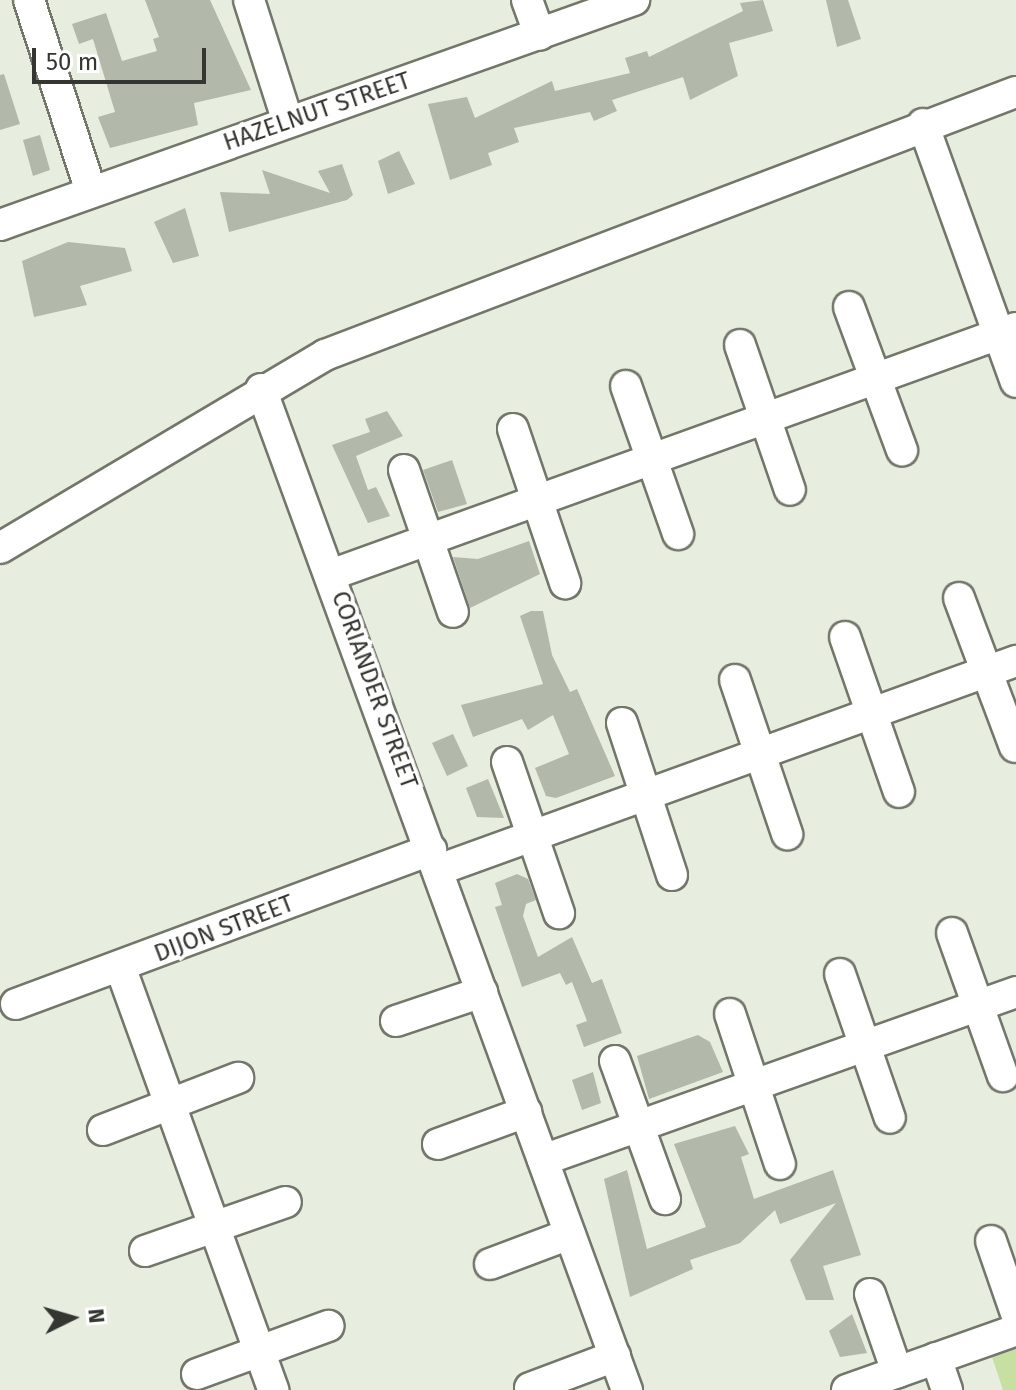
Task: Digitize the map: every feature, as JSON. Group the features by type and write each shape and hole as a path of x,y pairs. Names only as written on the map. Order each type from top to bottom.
{"street":[{"path":"29,0 91,192"},
{"path":"249,0 288,122"},
{"path":"527,0 540,35"},
{"name":"HAZELNUT STREET","path":"0,225 634,0"},
{"path":"0,548 261,389 407,318 1016,92"},
{"path":"923,124 1007,331 1016,382"},
{"path":"849,307 902,450"},
{"path":"333,574 876,381 1007,331"},
{"path":"740,345 790,490"},
{"path":"626,386 678,534"},
{"name":"CORIANDER STREET","path":"261,389 333,574 627,1390"},
{"path":"513,429 565,583"},
{"path":"0,571 102,499 130,470"},
{"path":"404,470 453,612"},
{"path":"959,598 1015,747"},
{"path":"845,637 899,792"},
{"name":"DIJON STREET","path":"16,1004 434,860 532,835 1016,661"},
{"path":"735,680 787,834"},
{"path":"622,723 672,875"},
{"path":"507,762 559,913"},
{"path":"952,933 1003,1076"},
{"path":"121,969 174,1105 273,1390"},
{"path":"840,974 890,1118"},
{"path":"396,1021 482,992"},
{"path":"543,1160 1016,992"},
{"path":"730,1014 780,1164"},
{"path":"615,1061 665,1199"},
{"path":"103,1130 238,1078"},
{"path":"438,1144 526,1112"},
{"path":"145,1251 286,1202"},
{"path":"490,1264 570,1234"},
{"path":"991,1241 1016,1313"},
{"path":"870,1294 897,1372"},
{"path":"197,1374 328,1326"},
{"path":"847,1390 1016,1330"},
{"path":"530,1388 615,1356"},
{"path":"936,1358 947,1390"}],"green space":[{"path":"1016,1344 1016,1390 1003,1390 991,1354"}],"building":[{"path":"145,0 210,0 251,90 194,103 198,125 110,148 98,117 115,112 93,39 79,44 72,24 106,13 122,61 157,51 153,39 159,37"},
{"path":"763,0 773,31 729,43 738,76 690,100 683,77 612,100 617,111 594,121 590,112 514,128 519,142 488,153 492,165 450,180 428,104 467,97 475,118 552,81 555,91 630,73 625,58 647,51 649,57 743,11 740,3"},
{"path":"826,0 848,0 861,39 837,47"},
{"path":"4,74 20,124 0,130 0,75"},
{"path":"40,135 50,170 33,176 23,140"},
{"path":"399,151 415,184 388,194 378,161"},
{"path":"342,164 353,195 347,200 229,232 220,192 270,194 262,170 330,193 318,171"},
{"path":"185,208 199,256 173,263 154,222"},
{"path":"68,242 125,248 132,271 80,286 87,305 34,317 22,261"},
{"path":"387,411 403,436 356,456 368,490 376,487 390,516 368,523 332,445 370,432 365,419"},
{"path":"452,460 467,504 438,512 423,470"},
{"path":"529,541 540,574 470,608 453,557 478,559"},
{"path":"531,611 543,611 552,655 570,692 577,689 615,776 556,798 546,796 535,768 569,754 553,715 528,730 522,719 473,737 461,705 543,684 520,616"},
{"path":"453,734 468,766 447,776 432,743"},
{"path":"488,779 504,818 477,817 466,788"},
{"path":"517,874 528,879 536,900 526,904 523,916 538,957 572,937 592,983 602,979 622,1033 584,1047 576,1025 587,1021 572,982 566,985 560,973 522,987 495,907 502,905 495,883"},
{"path":"698,1035 710,1042 723,1072 649,1099 637,1056"},
{"path":"593,1072 601,1103 582,1110 572,1080"},
{"path":"735,1126 749,1154 741,1157 754,1199 833,1170 861,1255 823,1266 834,1300 806,1300 790,1260 836,1203 780,1224 775,1210 740,1243 690,1260 693,1269 630,1297 604,1179 627,1170 647,1249 706,1227 674,1144"},
{"path":"852,1314 867,1353 840,1357 829,1331"}]}
